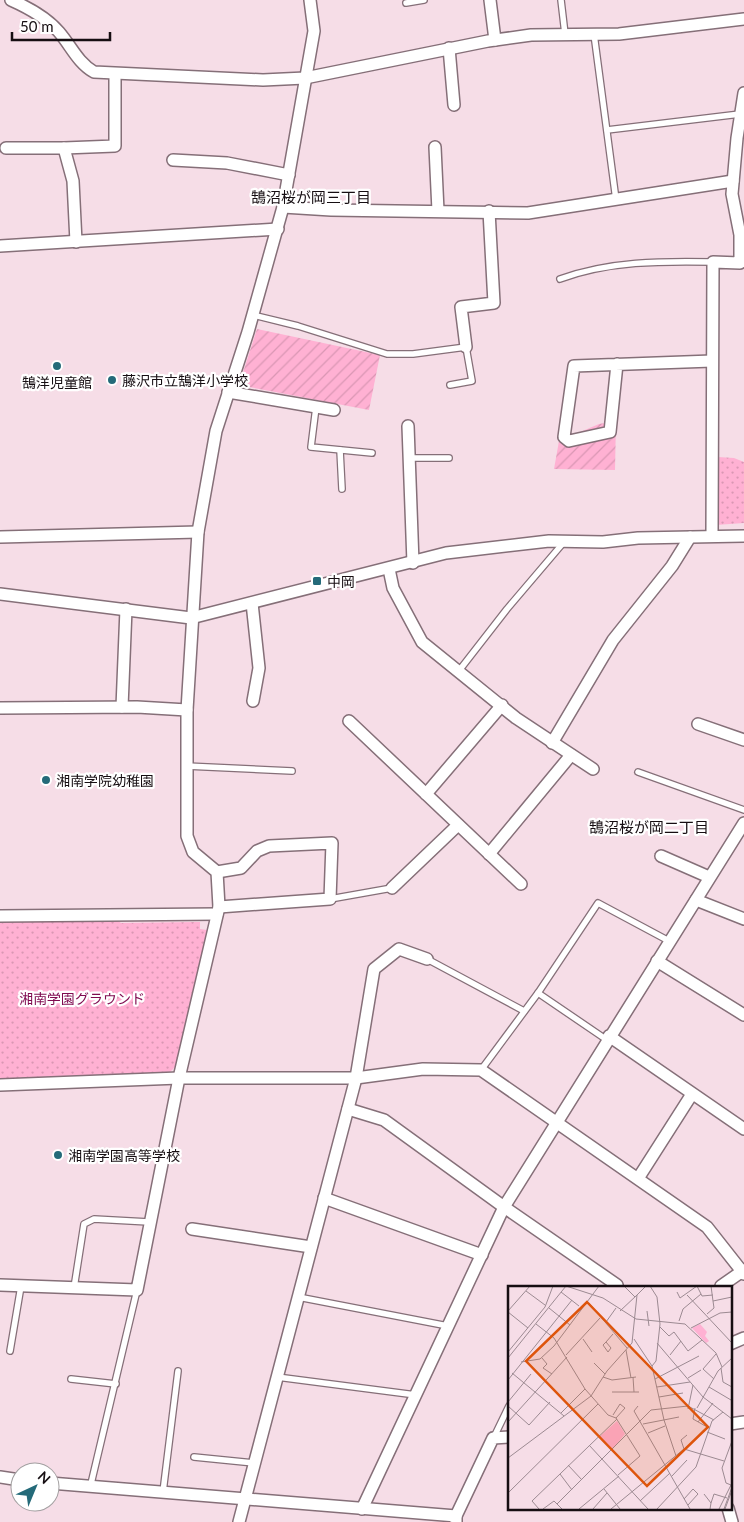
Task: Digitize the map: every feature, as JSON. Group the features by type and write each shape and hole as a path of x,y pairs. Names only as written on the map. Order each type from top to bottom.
{"street":[{"path":"11,0 45,18 70,46 86,68 94,72 263,80 305,78 449,48 531,34 619,34 744,19"},
{"path":"0,1285 137,1290 179,1078 218,910 217,872 193,852 187,836 187,710 191,618 198,532 216,431 278,229 283,207 314,31 310,0"},
{"path":"490,0 495,40"},
{"path":"449,48 454,105"},
{"path":"6,148 115,146 115,74"},
{"path":"712,536 713,262 740,263 742,238 732,194 744,93"},
{"path":"435,146 438,211"},
{"path":"64,148 73,181 76,242"},
{"path":"173,160 227,163 289,174"},
{"path":"283,207 331,210 528,213 733,181"},
{"path":"466,347 461,307 494,303 489,212"},
{"path":"0,246 278,229"},
{"path":"616,364 610,432 569,441 564,437 574,366 616,364 712,360"},
{"path":"228,392 334,410"},
{"path":"408,426 413,563"},
{"path":"0,537 198,532"},
{"path":"0,594 191,618 413,563 446,553 565,541 604,542 638,538 744,536"},
{"path":"552,743 613,640 672,566 690,538"},
{"path":"389,569 393,588 422,642 458,672 552,743 593,769"},
{"path":"252,603 258,668 252,701"},
{"path":"122,707 126,609"},
{"path":"426,794 502,705"},
{"path":"0,708 122,707 187,710"},
{"path":"349,721 521,884"},
{"path":"698,724 744,740"},
{"path":"489,854 571,755"},
{"path":"392,888 458,825"},
{"path":"362,1509 504,1207 669,941 743,828"},
{"path":"0,916 218,910 330,899 332,843 269,846 257,851 240,868 217,872"},
{"path":"662,856 710,877"},
{"path":"696,900 744,919"},
{"path":"239,1522 356,1078 374,968 399,949 427,959"},
{"path":"657,961 744,1016"},
{"path":"608,1038 744,1129"},
{"path":"0,1085 179,1078 356,1078 423,1069 481,1070 638,1177 707,1227 743,1272 721,1286"},
{"path":"638,1177 692,1094"},
{"path":"348,1109 384,1120 504,1207 617,1284"},
{"path":"324,1198 482,1255"},
{"path":"192,1229 311,1247"},
{"path":"732,1343 744,1338"},
{"path":"60,1484 362,1509 456,1519 493,1438 508,1437"}],"lane":[{"path":"406,3 424,0"},
{"path":"561,0 565,34"},
{"path":"594,34 616,200"},
{"path":"607,130 740,114"},
{"path":"560,279 585,271 635,262 713,262"},
{"path":"252,315 298,326 387,354 413,354 466,347 472,381 450,385"},
{"path":"316,407 311,447 372,453"},
{"path":"340,450 342,489"},
{"path":"410,458 450,458"},
{"path":"458,672 506,609 565,541"},
{"path":"186,766 292,771"},
{"path":"638,772 744,810"},
{"path":"330,899 392,888"},
{"path":"481,1070 538,993 598,903 669,941"},
{"path":"427,959 524,1011"},
{"path":"538,993 608,1038"},
{"path":"74,1288 84,1224 94,1219 149,1222"},
{"path":"10,1351 21,1286"},
{"path":"90,1488 137,1290"},
{"path":"298,1297 448,1326"},
{"path":"163,1492 178,1371"},
{"path":"277,1377 417,1395"},
{"path":"71,1379 116,1384"},
{"path":"493,1438 508,1408"},
{"path":"194,1457 254,1463"}],"green space":[{"path":"257,329 380,355 369,410 239,385"},
{"path":"616,421 615,470 554,469 559,441 599,424"},
{"path":"718,457 734,458 744,462 744,523 716,525"},
{"name":"湘南学園グラウンド","path":"114,918 121,923 200,922 200,929 207,930 177,1065 170,1072 0,1081 0,922"}],"place":[{"name":"鵠洋児童館","path":"57,366"},
{"name":"藤沢市立鵠洋小学校","path":"112,380"},
{"name":"中岡","path":"317,581"},
{"name":"湘南学院幼稚園","path":"46,780"},
{"name":"湘南学園高等学校","path":"58,1155"}],"district":[{"name":"鵠沼桜が岡三丁目","path":"311,197"},
{"name":"鵠沼桜が岡二丁目","path":"649,827"}]}
